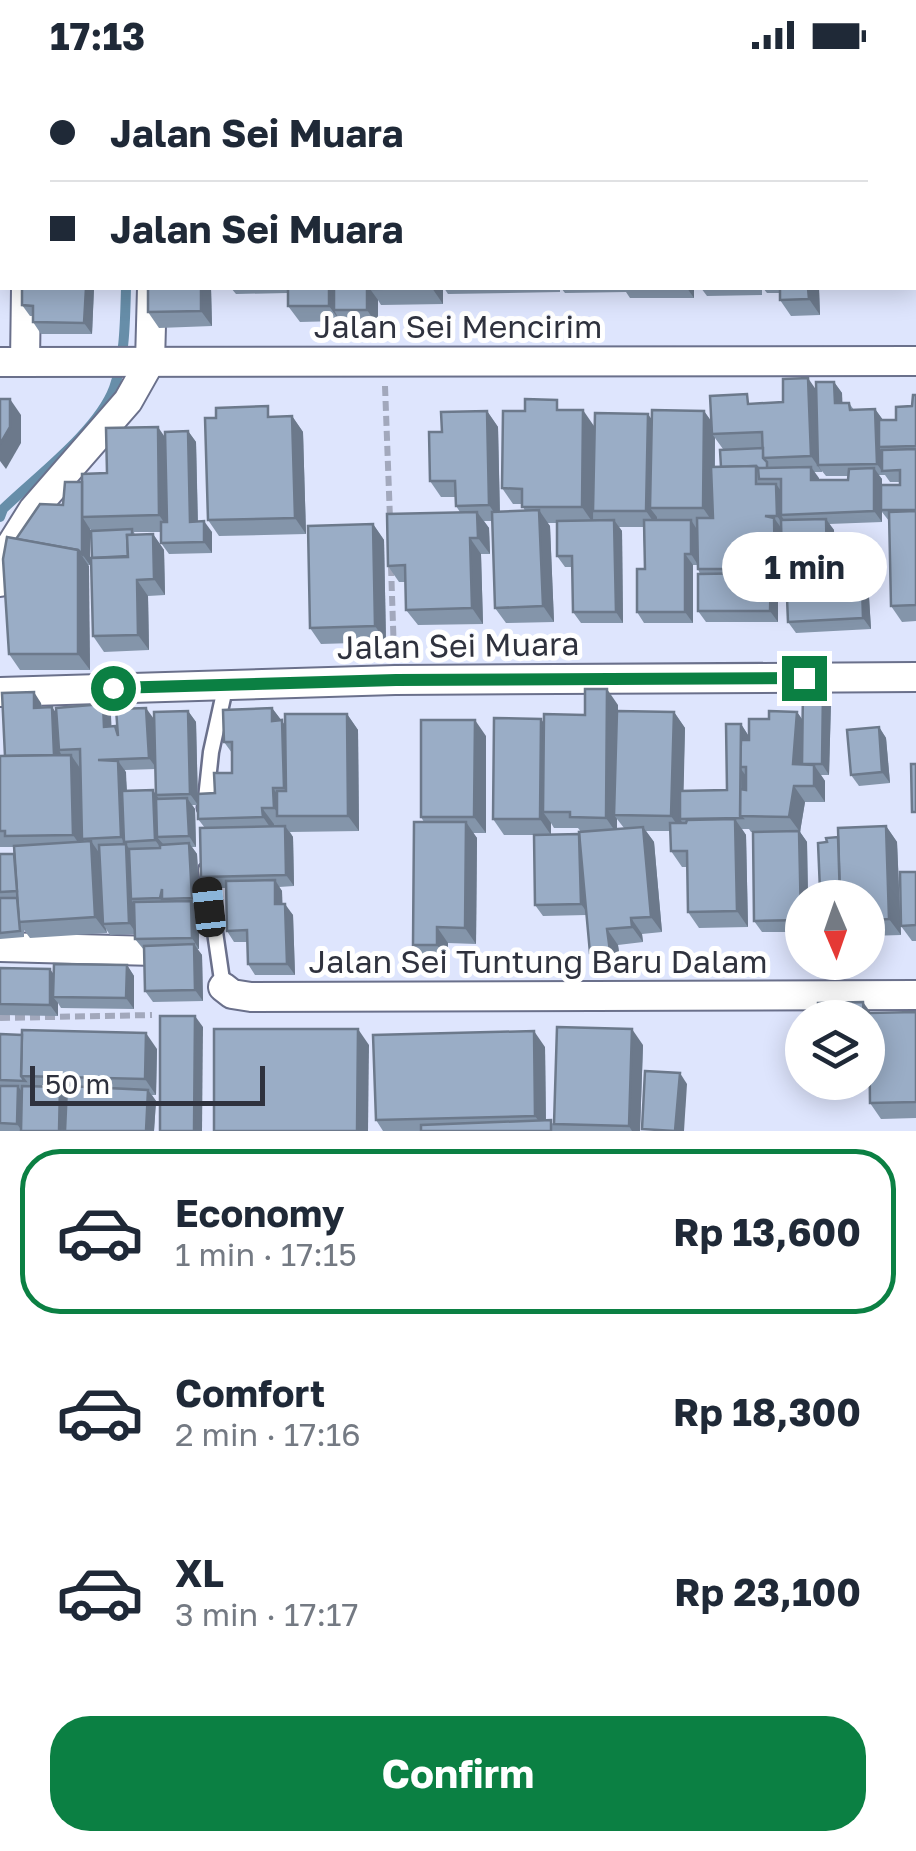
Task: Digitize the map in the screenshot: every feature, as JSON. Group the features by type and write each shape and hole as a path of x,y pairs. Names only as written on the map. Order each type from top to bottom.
{"street":[{"path":"13,362 26,290"},
{"path":"0,582 11,545 33,510 128,402 146,362 152,290"},
{"name":"Jalan Sei Mencirim","path":"13,362 916,361"},
{"name":"Jalan Sei Muara","path":"0,692 396,680 916,677"},
{"path":"0,947 156,951"},
{"name":"Jalan Sei Tuntung Baru Dalam","path":"223,988 232,994 252,997 916,995"}],"lane":[{"path":"206,822 205,788 226,684"},
{"path":"206,856 209,907 223,988"}],"path":[{"path":"384,361 390,520"},
{"path":"391,560 396,680"},
{"path":"0,1018 152,1016"}],"building":[{"path":"22,290 86,290 84,323 33,322 33,306 22,305"},
{"path":"148,290 201,290 201,311 148,312"},
{"path":"288,290 329,290 329,306 288,306"},
{"path":"334,290 367,290 367,310 334,310"},
{"path":"780,290 808,290 809,299 780,300"},
{"path":"808,378 811,456 763,458 762,432 712,434 710,396 747,394 748,404 783,402 783,379"},
{"path":"816,382 834,382 835,403 849,403 850,410 875,409 877,464 818,465"},
{"path":"913,395 916,446 879,447 879,420 896,420 896,407 912,406"},
{"path":"0,399 10,399 10,427 0,444"},
{"path":"525,399 557,400 557,410 583,410 582,507 522,507 522,489 502,488 503,411 525,411"},
{"path":"268,406 268,417 292,416 295,518 208,520 205,418 216,418 216,408"},
{"path":"652,410 704,411 703,508 650,508"},
{"path":"487,411 489,505 456,506 455,481 430,481 429,432 442,432 441,412"},
{"path":"595,413 648,414 646,511 593,511"},
{"path":"158,427 159,515 82,517 82,474 107,473 106,428"},
{"path":"188,431 190,522 204,521 204,542 161,543 161,522 167,522 165,432"},
{"path":"763,448 767,468 721,467 720,450"},
{"path":"916,449 916,510 881,510 881,485 900,485 900,470 882,471 882,450"},
{"path":"756,466 756,484 776,484 777,516 765,516 774,518 775,569 698,569 697,518 713,518 711,467"},
{"path":"811,467 811,480 848,480 849,469 874,468 874,511 781,515 781,479 759,479 758,468"},
{"path":"65,482 82,482 82,554 78,550 16,539 40,504 63,505"},
{"path":"539,510 543,606 495,608 492,512"},
{"path":"916,511 916,605 891,606 889,512"},
{"path":"477,512 478,538 470,538 472,608 406,610 405,565 388,566 387,514"},
{"path":"826,519 827,565 782,566 781,520"},
{"path":"614,520 616,612 573,612 572,556 557,556 557,521"},
{"path":"644,520 691,520 691,554 685,554 685,612 637,612 637,569 645,569"},
{"path":"373,524 375,626 310,628 308,526"},
{"path":"132,529 132,535 127,535 128,556 92,558 91,531"},
{"path":"153,534 154,579 137,580 138,635 93,636 91,558 128,557 127,535"},
{"path":"7,537 78,550 78,654 9,654 3,559"},
{"path":"856,570 856,586 862,586 863,618 788,622 786,573"},
{"path":"771,573 770,611 698,611 698,574"},
{"path":"585,689 607,689 606,818 543,812 544,714 585,715"},
{"path":"803,690 823,691 822,764 802,764"},
{"path":"34,692 34,708 52,707 54,755 5,756 2,693"},
{"path":"103,704 104,727 115,726 118,736 116,709 146,708 149,758 98,760 118,761 121,837 82,839 80,749 59,750 56,708"},
{"path":"272,708 272,721 282,720 284,788 273,788 274,808 262,808 263,817 198,819 198,794 215,793 214,773 232,773 232,742 224,742 223,710"},
{"path":"188,711 190,794 156,795 154,712"},
{"path":"617,711 674,712 671,816 614,815"},
{"path":"769,711 797,712 793,764 814,765 814,786 794,786 789,817 740,816 740,789 746,790 746,767 740,767 741,740 749,740 749,719 769,719"},
{"path":"285,714 347,714 348,816 277,816 277,791 286,791"},
{"path":"494,718 541,719 540,819 493,819"},
{"path":"421,720 475,720 474,817 421,817"},
{"path":"726,724 741,724 742,818 680,819 680,791 727,790"},
{"path":"879,727 882,772 851,775 847,730"},
{"path":"71,755 73,835 5,836 5,831 0,831 0,756"},
{"path":"911,764 916,764 916,812 912,812"},
{"path":"153,790 155,840 124,842 122,791"},
{"path":"187,798 189,836 157,837 156,799"},
{"path":"735,819 737,911 688,912 687,851 671,851 670,823"},
{"path":"414,822 466,822 465,928 437,927 437,945 413,945"},
{"path":"285,826 286,875 201,877 200,828"},
{"path":"886,826 889,919 885,919 885,880 839,880 838,828"},
{"path":"643,827 651,917 631,918 632,927 607,929 610,951 590,953 579,832"},
{"path":"799,831 800,880 785,880 785,920 754,921 753,832"},
{"path":"579,834 581,904 535,905 534,835"},
{"path":"838,837 839,880 820,880 818,843 827,842 826,838"},
{"path":"91,841 95,917 19,922 14,846"},
{"path":"189,843 192,898 162,899 162,889 160,898 131,899 129,849"},
{"path":"126,844 129,923 103,924 99,845"},
{"path":"0,854 14,854 17,891 0,892"},
{"path":"900,872 916,872 916,925 901,926"},
{"path":"275,880 275,904 285,904 287,964 248,964 247,930 227,931 226,881"},
{"path":"0,898 17,898 20,931 0,933"},
{"path":"191,901 192,938 135,939 134,902"},
{"path":"194,944 195,990 145,991 144,946"},
{"path":"54,964 127,965 126,998 53,997"},
{"path":"0,968 50,969 50,1005 0,1004"},
{"path":"916,1012 916,1102 870,1103 885,1100 885,1013"},
{"path":"160,1016 195,1016 194,1131 160,1131"},
{"path":"557,1027 632,1029 629,1126 554,1124"},
{"path":"214,1029 358,1029 357,1131 214,1131"},
{"path":"22,1030 146,1033 145,1079 21,1076"},
{"path":"534,1031 535,1116 376,1120 373,1035"},
{"path":"0,1034 22,1035 21,1076 25,1081 0,1080"},
{"path":"645,1071 680,1073 675,1131 642,1129"},
{"path":"0,1086 18,1086 17,1124 0,1123"},
{"path":"22,1086 60,1087 59,1131 21,1131"},
{"path":"67,1086 148,1090 146,1131 65,1131"},
{"path":"551,1120 551,1131 421,1131 421,1125"}],"waterway":[{"path":"0,517 3,509 81,437 106,404 120,364 126,290"}],"route":[{"path":"113,688 396,680 804,678"}]}
